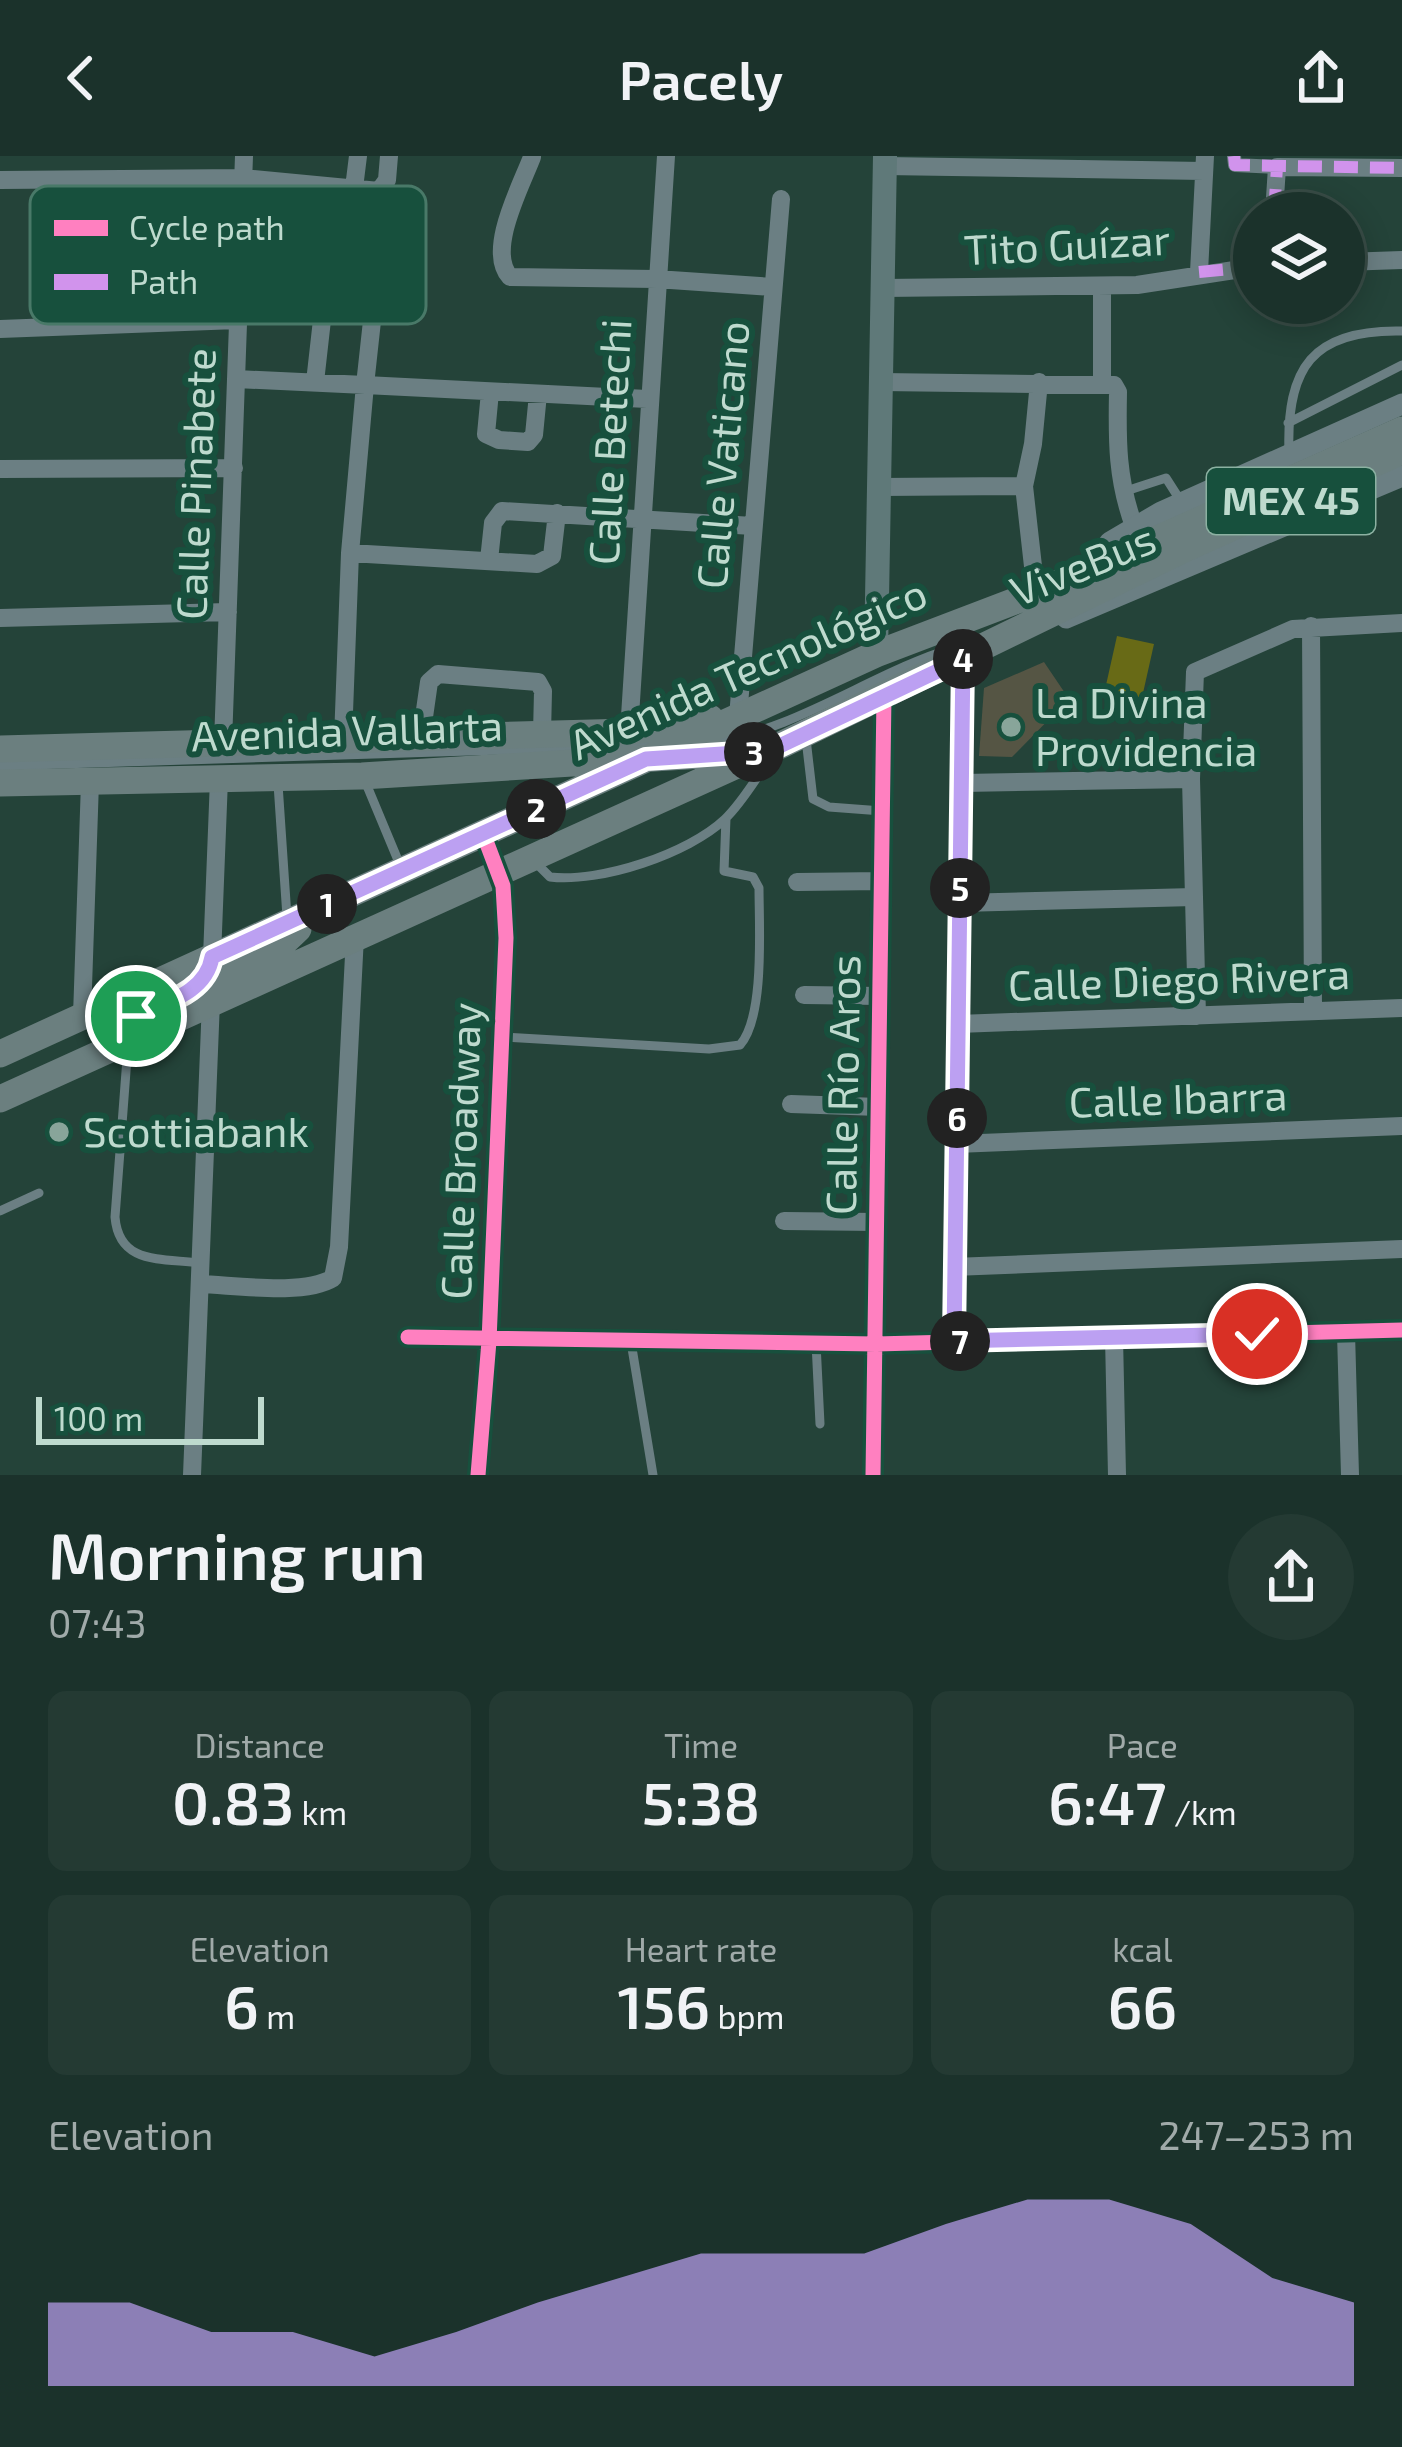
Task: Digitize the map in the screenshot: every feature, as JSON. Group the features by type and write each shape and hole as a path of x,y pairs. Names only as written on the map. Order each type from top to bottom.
{"main road":[{"path":"876,654 885,161"},
{"name":"Avenida Tecnológico","path":"0,1054 876,654 1036,593 1402,430"},
{"name":"Avenida Tecnológico","path":"0,1099 963,659 1036,623 1183,527 1402,451"},
{"name":"Avenida Vallarta","path":"0,749 629,732 738,717"},
{"name":"Avenida Vallarta","path":"0,783 362,776 636,763 785,743"},
{"path":"529,857 523,842 526,835 609,794 636,763"},
{"path":"211,1001 219,978 279,946 299,928 296,919"},
{"path":"129,1040 128,1026 136,1016 199,986 210,972 212,957"}],"street":[{"name":"Calle Pinabete","path":"244,156 244,186"},
{"path":"354,186 358,156"},
{"path":"383,186 389,156"},
{"name":"Calle Betechi","path":"629,732 666,156"},
{"path":"532,157 504,234 505,272 522,278 656,279 773,287"},
{"path":"1234,160 1277,167 1402,168"},
{"path":"885,161 1205,163 1199,272"},
{"path":"1275,192 1277,167"},
{"path":"0,180 244,178 332,186"},
{"name":"Calle Vaticano","path":"738,717 781,200"},
{"path":"1365,261 1402,260"},
{"name":"Tito Guízar","path":"883,288 1102,286 1172,282 1199,272 1233,269"},
{"path":"1102,286 1102,383"},
{"path":"0,329 132,324"},
{"name":"Calle Pinabete","path":"223,743 237,324"},
{"path":"315,382 321,324"},
{"path":"344,739 350,553 372,324"},
{"path":"236,379 647,399"},
{"path":"881,382 1114,385 1121,493 1134,526"},
{"path":"1036,593 1024,486 1039,382"},
{"path":"490,392 486,434 528,442 535,435 538,394"},
{"path":"1091,566 1110,542 1134,526 1183,527 1289,455 1402,404"},
{"path":"0,470 234,468"},
{"path":"1036,623 1101,606 1346,496 1402,476"},
{"path":"879,487 1024,486"},
{"path":"489,560 498,513 753,526"},
{"path":"350,553 537,564 550,559 557,513"},
{"path":"0,618 228,612"},
{"path":"1197,1016 1192,779 1195,672 1275,635 1311,626 1402,623"},
{"path":"1311,626 1313,1010"},
{"path":"954,1341 963,659"},
{"path":"421,738 428,682 438,674 538,682 543,691 542,734"},
{"name":"Calle Río Aros","path":"873,1475 884,695"},
{"path":"212,957 219,779"},
{"path":"963,783 1192,779"},
{"path":"82,1016 90,782"},
{"name":"Calle Broadway","path":"478,1475 489,1341 506,938 500,871 484,833"},
{"path":"797,882 882,881"},
{"path":"960,904 1194,897"},
{"path":"200,1284 291,1287 318,1285 333,1278 339,1246 355,936"},
{"path":"805,995 880,996"},
{"path":"192,1475 211,1001"},
{"name":"Calle Diego Rivera","path":"958,1024 1402,1008"},
{"path":"791,1104 879,1107"},
{"name":"Calle Ibarra","path":"956,1144 1402,1126"},
{"path":"784,1222 877,1222"},
{"path":"953,1267 1402,1249"},
{"path":"409,1337 876,1344 1402,1330"},
{"path":"1346,1333 1350,1475"},
{"path":"1114,1337 1117,1475"}],"lane":[{"path":"1289,455 1294,381 1312,357 1348,336 1402,331"},
{"path":"1288,423 1402,365"},
{"path":"1091,566 1229,493 1402,415"},
{"name":"ViveBus","path":"0,766 745,738 920,658 1036,623 1402,466"},
{"path":"1121,493 1166,478 1183,527"},
{"path":"920,658 1036,593"},
{"path":"529,857 550,877 592,877 672,851 726,818 785,743 813,799 829,808 882,811"},
{"path":"362,776 403,870"},
{"path":"278,778 296,919"},
{"path":"502,1037 709,1049 740,1046 748,1036 753,1010 759,888 752,877 724,871 726,818"},
{"path":"129,1040 115,1217 121,1243 124,1249 142,1255 200,1263"},
{"path":"121,1141 205,1146"},
{"path":"0,1211 39,1193"},
{"path":"632,1342 653,1475"},
{"path":"816,1343 820,1424"}],"shaded area":[{"path":"1117,636 1154,644 1141,702 1104,694"}],"building":[{"name":"La Divina Providencia","path":"1044,662 1069,699 1012,757 979,756 984,688"}],"marked path":[{"path":"1234,156 1235,165 1402,168"},
{"path":"1275,192 1277,167"},
{"path":"1199,272 1233,269"}],"cycle path":[{"path":"873,1475 884,696"},
{"path":"478,1475 489,1341 506,938 503,886 483,833"},
{"path":"408,1337 876,1344 1402,1330"}],"place":[{"name":"La Divina Providencia","path":"1011,727"},
{"name":"Scottiabank","path":"59,1132"}],"route":[{"path":"136,1016 199,986 210,972 212,957 646,759 769,751 963,659 954,1341 1257,1334"}]}
